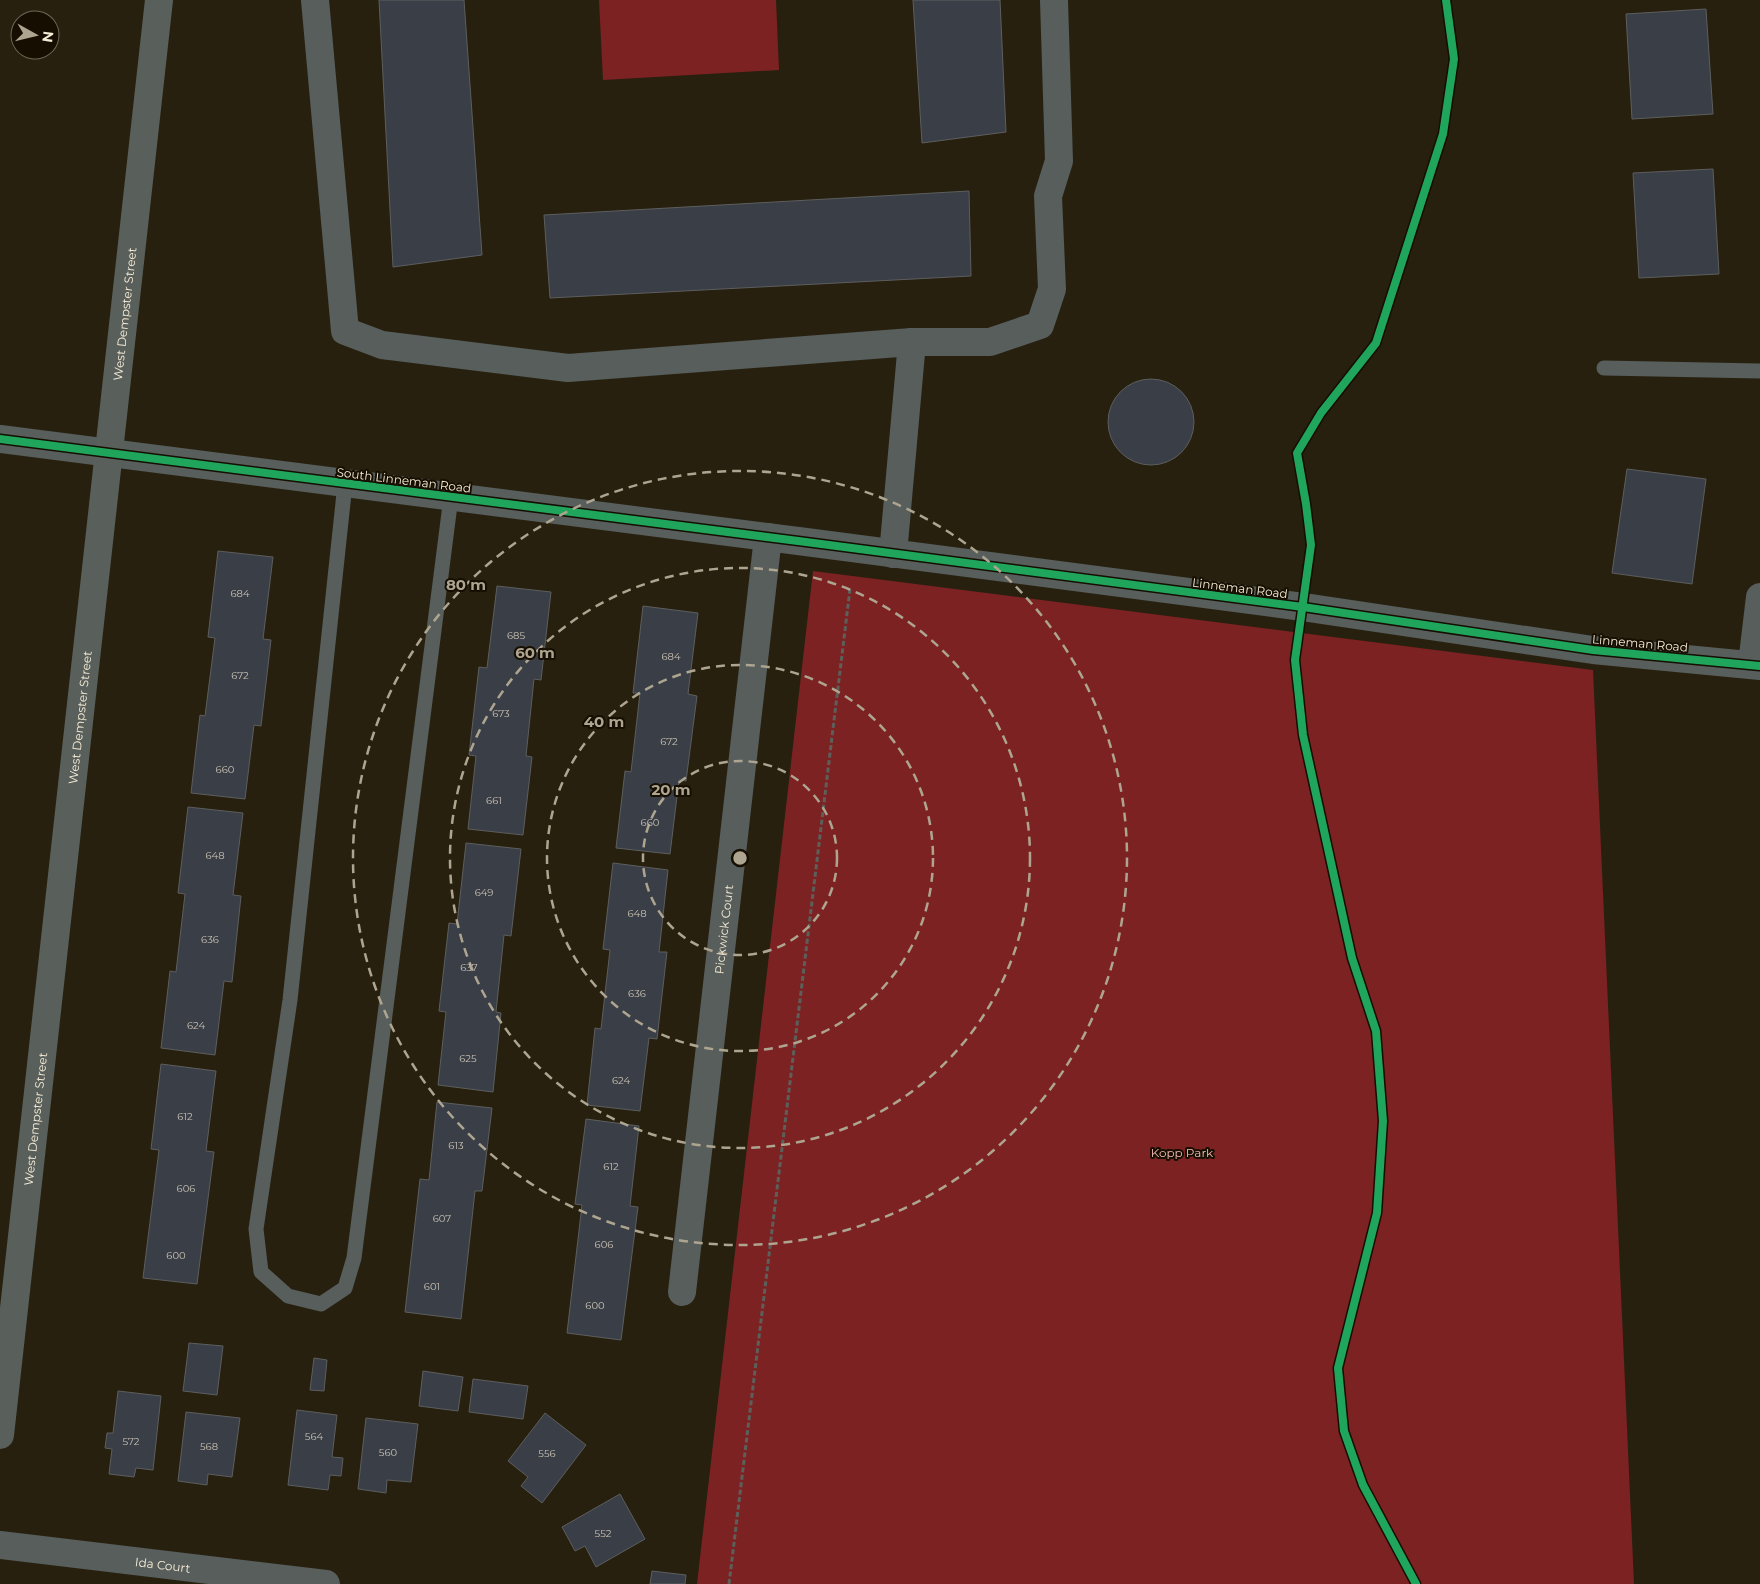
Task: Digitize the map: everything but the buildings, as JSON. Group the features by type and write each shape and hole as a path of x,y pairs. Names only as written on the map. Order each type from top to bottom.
{"main road":[{"name":"West Dempster Street","path":"0,1435 159,0"}],"street":[{"path":"316,0 345,331 382,345 568,368 912,342 990,342 1040,325 1052,289 1048,196 1058,161 1054,0"},
{"path":"893,554 912,342"},
{"name":"South Linneman Road","path":"0,439 806,542"},
{"name":"Pickwick Court","path":"682,1292 768,537"},
{"name":"Linneman Road","path":"806,542 1303,607 1593,650 1756,665"},
{"path":"1756,665 1760,597"},
{"name":"Ida Court","path":"0,1544 326,1584"}],"lane":[{"path":"1604,368 1760,371"},
{"path":"345,484 290,1000 256,1229 261,1272 288,1296 321,1304 345,1288 354,1258 451,497"}],"path":[{"path":"729,1584 850,589"},
{"path":"1411,1575 1415,1584"}],"green space":[{"path":"599,0 776,0 779,70 603,80"},
{"name":"Kopp Park","path":"813,571 1593,670 1634,1584 697,1584"}],"cycle path":[{"path":"1416,1584 1363,1485 1344,1431 1338,1368 1377,1213 1383,1121 1376,1031 1352,958 1303,735 1295,660 1311,545 1297,453 1321,413 1376,343 1443,134 1454,59 1446,0"},
{"path":"0,439 1303,607 1593,650 1760,666"}]}
